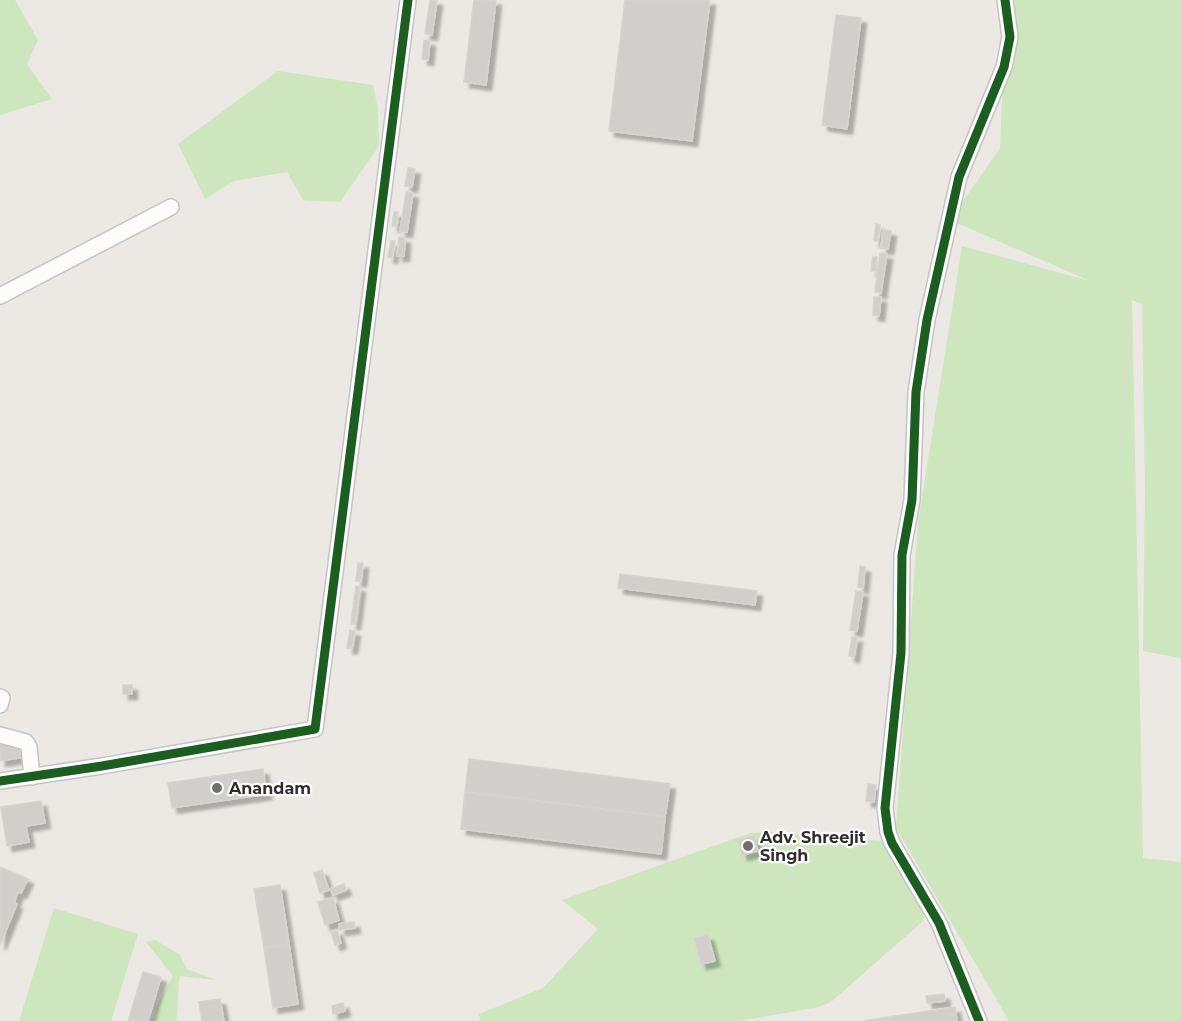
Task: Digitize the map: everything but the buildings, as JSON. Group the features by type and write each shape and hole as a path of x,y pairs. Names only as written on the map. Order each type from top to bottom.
{"street":[{"path":"0,781 102,766 315,729 408,0"},
{"path":"979,1021 939,922 892,843 885,808 901,653 902,555 912,500 916,392 927,320 959,177 1004,67 1010,37 1005,0"},
{"path":"0,296 171,207"},
{"path":"0,698 0,705"},
{"path":"0,735 26,742 32,777"}],"green space":[{"path":"0,0 15,0 38,40 27,64 52,99 0,115"},
{"path":"1006,0 1181,0 1181,658 1143,651 1145,490 1142,304 1132,300 1143,858 1181,862 1181,1021 1009,1021 896,828 918,523 962,246 1090,281 950,220 1000,148"},
{"path":"278,71 373,85 378,109 379,146 340,202 303,200 287,172 234,181 205,199 178,144"},
{"path":"771,832 885,841 925,914 922,922 831,1002 819,1007 739,1021 480,1021 479,1014 543,988 598,929 562,900 750,833"},
{"path":"54,908 138,934 111,1021 19,1021"},
{"path":"155,940 179,954 187,969 216,980 180,976 176,1021 153,1021 156,1007 173,976 146,942"}],"cycle path":[{"path":"0,781 102,766 315,729 408,0"},
{"path":"979,1021 939,923 892,843 885,808 901,653 902,555 912,500 916,392 927,320 959,177 1004,67 1010,37 1005,0"}],"place":[{"name":"Anandam","path":"217,788"},
{"name":"Adv. Shreejit Singh","path":"748,846"}]}
